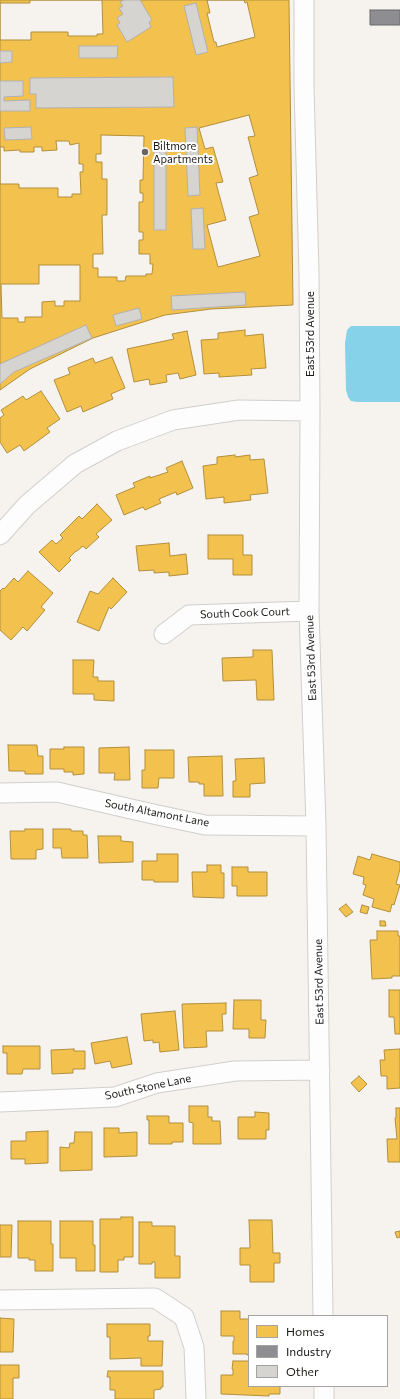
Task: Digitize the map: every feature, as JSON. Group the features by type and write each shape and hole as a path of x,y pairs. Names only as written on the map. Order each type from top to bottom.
{"street":[{"name":"East 53rd Avenue","path":"304,0 304,87 309,274 309,611 316,826 323,1315"},
{"path":"0,534 27,505 75,464 117,441 180,418 239,410 310,411"},
{"name":"South Cook Court","path":"164,634 189,615 309,611"},
{"name":"South Altamont Lane","path":"0,793 57,792 205,825 316,826"},
{"name":"South Stone Lane","path":"0,1102 114,1097 157,1083 235,1071 320,1070"},
{"path":"0,1300 155,1298 184,1317 194,1347 196,1399"},
{"path":"324,1387 324,1399"}],"water":[{"path":"351,326 400,326 400,402 357,402 351,401 348,397 346,390 345,343 347,330"}],"building: Homes":[{"name":"Biltmore Apartments","path":"0,0 289,0 293,305 211,309 165,315 93,338 30,369 0,390"},
{"path":"30,0 102,0 103,34 97,34 97,36 68,36 68,32 31,32 31,40 0,40 0,3 30,3"},
{"path":"207,0 244,0 245,3 247,2 255,37 217,47 216,42 214,42 207,13 210,13"},
{"path":"249,115 255,136 248,137 258,175 249,178 259,214 249,217 260,256 218,267 207,225 226,220 216,183 223,182 213,147 205,149 199,128"},
{"path":"101,135 144,136 143,180 140,180 140,193 143,193 143,202 139,202 139,232 143,232 143,240 139,240 139,254 150,254 150,264 153,264 152,274 146,274 146,276 126,276 125,281 117,281 117,277 98,277 98,268 93,268 93,254 103,254 102,215 107,215 107,179 102,179 102,162 96,162 96,154 101,154"},
{"path":"56,141 69,141 70,145 79,143 79,164 83,164 83,172 80,172 81,194 72,194 72,197 58,197 58,188 19,188 19,184 0,184 0,147 4,147 4,151 20,150 20,152 34,152 34,147 42,147 42,151 57,150"},
{"path":"39,265 80,265 80,301 64,301 64,306 55,306 55,301 42,302 42,317 25,317 25,322 18,322 18,318 2,318 1,284 39,284"},
{"path":"245,330 245,336 263,334 266,368 251,369 252,375 219,377 219,373 204,374 201,340 218,339 218,333"},
{"path":"187,331 196,375 180,379 178,373 166,375 167,382 150,385 149,379 134,382 127,349 174,339 172,334"},
{"path":"112,357 125,388 111,394 113,399 83,412 81,406 67,412 54,380 70,374 68,368 93,358 95,363"},
{"path":"41,391 60,419 47,428 50,432 24,451 20,445 7,453 0,442 0,418 4,415 1,410 23,396 26,400"},
{"path":"235,455 235,457 250,455 250,460 264,459 268,493 250,495 251,500 224,503 224,497 206,499 203,466 217,464 217,457"},
{"path":"182,461 193,488 177,495 176,492 159,499 161,503 145,510 143,507 124,515 116,495 135,487 133,483 150,476 150,478 168,472 166,468"},
{"path":"97,504 112,520 96,534 99,537 86,549 83,546 76,551 69,558 71,560 59,572 39,552 52,540 56,544 63,538 60,535 79,516 82,519"},
{"path":"208,535 243,535 243,555 252,555 252,575 233,575 233,559 208,559"},
{"path":"169,543 170,556 186,554 188,574 169,576 169,572 154,573 154,570 139,571 136,546"},
{"path":"28,571 53,593 41,607 45,610 27,631 23,627 11,640 0,630 0,591 3,588 4,589 14,578 18,582"},
{"path":"113,578 127,592 111,609 109,607 99,631 77,622 90,591 98,594"},
{"path":"253,650 272,650 274,700 257,700 256,680 223,681 222,658 253,657"},
{"path":"73,660 94,660 93,677 98,677 98,681 114,681 114,701 94,700 94,694 73,694"},
{"path":"8,745 37,745 38,756 43,756 43,774 25,774 25,771 9,771"},
{"path":"64,747 84,747 84,774 73,775 73,772 64,772 64,769 50,769 50,749 64,749"},
{"path":"129,747 130,780 114,780 115,773 99,773 99,748"},
{"path":"145,750 174,750 174,778 159,778 158,788 142,788 142,770 145,770"},
{"path":"222,756 223,796 204,796 204,784 199,784 199,782 189,782 188,757"},
{"path":"264,758 265,783 250,784 250,797 233,797 233,781 236,781 235,759"},
{"path":"25,829 43,829 43,849 36,850 36,859 11,859 10,831 25,831"},
{"path":"53,829 83,831 83,835 87,835 88,858 62,858 61,848 53,848"},
{"path":"98,836 121,836 121,841 133,842 133,862 99,863"},
{"path":"157,854 178,854 178,882 154,882 154,880 142,880 142,861 157,861"},
{"path":"372,854 400,862 400,869 396,884 400,885 394,905 392,904 390,912 372,907 374,899 363,895 366,885 363,884 364,877 353,874 358,856 370,860"},
{"path":"207,865 221,865 221,873 224,873 224,898 193,897 192,872 207,872"},
{"path":"232,867 248,867 248,872 267,872 267,896 237,896 237,886 232,886"},
{"path":"346,904 353,912 346,917 339,909"},
{"path":"362,905 369,907 367,914 360,912"},
{"path":"380,921 385,921 386,926 380,926"},
{"path":"377,931 398,931 398,936 400,936 400,976 372,979 370,940 377,940"},
{"path":"389,990 400,990 400,1034 395,1034 394,1017 389,1017"},
{"path":"234,1000 261,1000 261,1020 266,1020 265,1038 249,1038 249,1029 233,1029"},
{"path":"226,1003 226,1014 222,1014 223,1031 206,1031 207,1047 184,1048 182,1004"},
{"path":"175,1011 179,1050 160,1052 159,1042 153,1043 153,1040 144,1041 141,1014"},
{"path":"127,1037 132,1064 112,1068 110,1061 95,1064 91,1043"},
{"path":"3,1046 40,1046 40,1069 23,1069 22,1074 7,1074 7,1053 3,1053"},
{"path":"74,1049 74,1051 85,1051 85,1069 73,1069 73,1073 52,1074 51,1050"},
{"path":"400,1049 400,1088 387,1089 387,1076 381,1076 380,1060 385,1060 384,1050"},
{"path":"359,1076 367,1084 359,1092 351,1083"},
{"path":"189,1106 208,1106 208,1117 212,1117 212,1121 220,1121 221,1144 193,1144 193,1123 189,1122"},
{"path":"396,1108 400,1108 400,1162 388,1162 387,1139 397,1139 395,1118"},
{"path":"255,1112 269,1113 269,1130 266,1130 266,1139 238,1139 238,1117 255,1117"},
{"path":"147,1116 169,1116 169,1123 183,1123 183,1142 172,1142 172,1144 149,1144 149,1120 147,1120"},
{"path":"104,1128 119,1128 119,1133 137,1132 137,1156 104,1157"},
{"path":"48,1131 48,1163 25,1164 25,1159 11,1159 11,1141 26,1141 26,1132"},
{"path":"75,1132 92,1132 92,1170 60,1171 60,1147 69,1148 70,1143 74,1143"},
{"path":"121,1217 133,1217 133,1257 124,1257 124,1260 118,1260 118,1272 100,1272 100,1219 121,1219"},
{"path":"249,1220 272,1220 273,1253 280,1253 280,1263 274,1263 274,1282 250,1282 250,1265 240,1265 240,1248 250,1248"},
{"path":"18,1221 51,1221 53,1271 35,1271 35,1260 29,1260 29,1258 18,1258"},
{"path":"60,1221 93,1221 95,1271 76,1271 76,1258 60,1258"},
{"path":"139,1222 152,1222 152,1226 175,1226 175,1256 180,1256 180,1278 155,1278 155,1262 152,1262 152,1264 139,1264"},
{"path":"0,1225 12,1225 11,1257 0,1257"},
{"path":"400,1231 400,1237 397,1238 395,1232"},
{"path":"221,1311 240,1311 240,1319 248,1319 248,1355 233,1354 234,1336 221,1336"},
{"path":"0,1318 14,1319 13,1352 0,1352"},
{"path":"107,1324 150,1324 150,1336 148,1336 148,1341 163,1341 162,1366 141,1366 141,1358 110,1359 110,1337 107,1337"},
{"path":"233,1361 248,1361 248,1387 280,1387 280,1394 269,1394 269,1396 221,1394 221,1375 233,1375"},
{"path":"0,1365 19,1365 19,1378 13,1378 13,1399 0,1399"},
{"path":"108,1371 163,1371 163,1387 161,1387 161,1389 154,1390 154,1399 115,1399 115,1390 110,1390 110,1377 107,1377"}],"building: Industry":[{"path":"370,10 400,10 400,25 370,25"}],"building: Other":[{"path":"124,0 140,0 152,20 149,22 151,27 127,42 117,25 120,23 117,18 123,14 119,8 123,6 120,2"},
{"path":"196,3 208,52 196,55 184,6"},
{"path":"79,46 118,46 117,58 79,58"},
{"path":"0,51 12,51 12,62 0,63"},
{"path":"173,77 174,107 36,108 36,94 30,94 30,78"},
{"path":"0,81 23,81 23,96 4,97 4,101 30,100 30,111 0,111"},
{"path":"31,127 32,139 5,140 4,128"},
{"path":"197,127 200,195 188,196 185,128"},
{"path":"154,148 166,148 166,230 154,230"},
{"path":"203,208 205,249 193,249 191,209"},
{"path":"245,292 246,305 172,310 171,296"},
{"path":"139,308 142,319 116,326 113,315"},
{"path":"86,325 92,338 14,372 0,384 0,364"}],"place":[{"name":"Biltmore Apartments","path":"145,152"}]}
